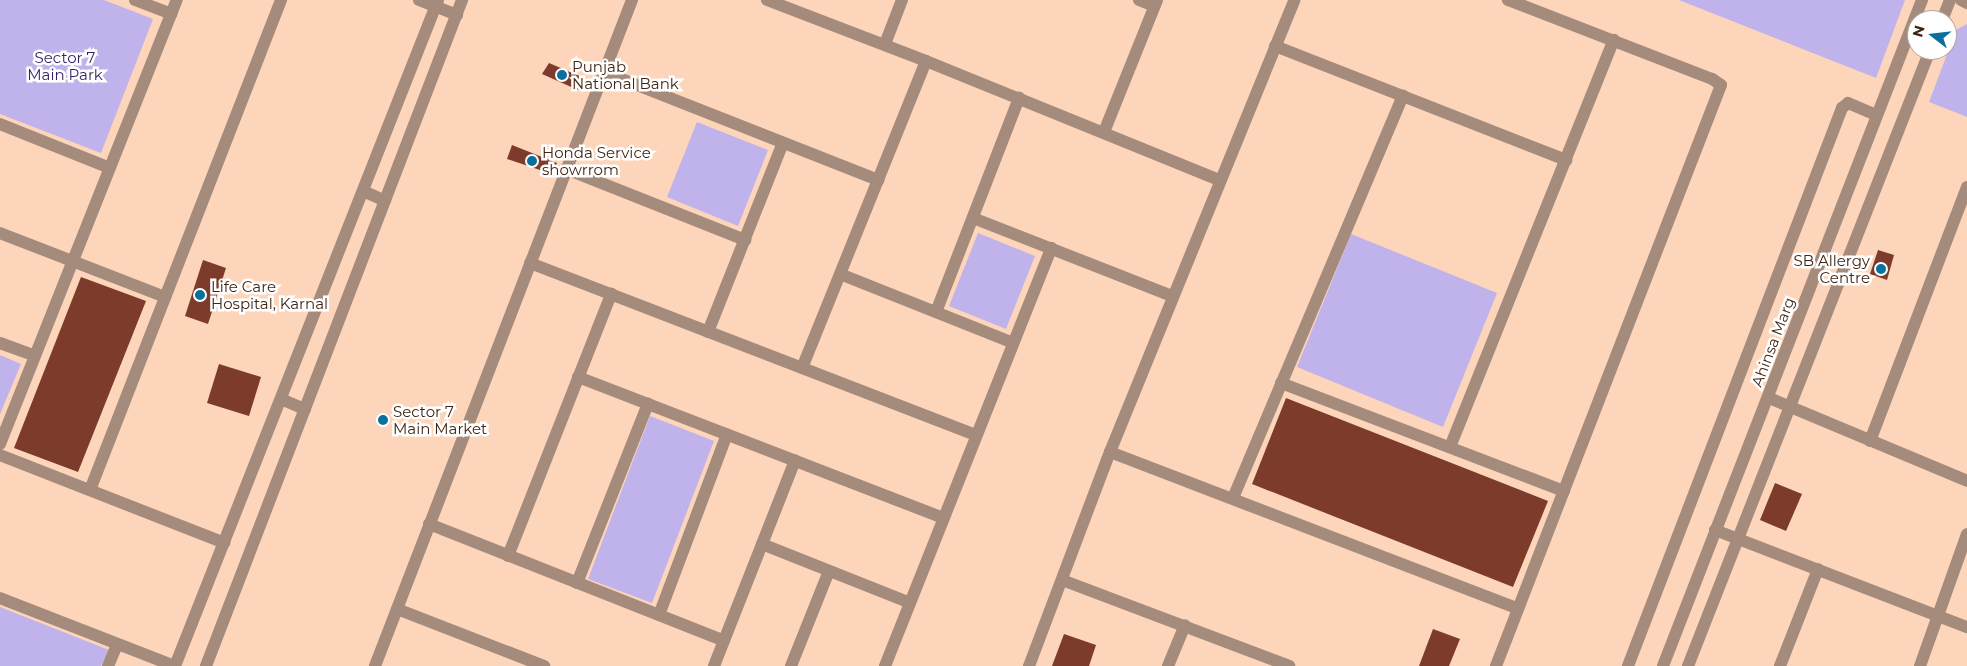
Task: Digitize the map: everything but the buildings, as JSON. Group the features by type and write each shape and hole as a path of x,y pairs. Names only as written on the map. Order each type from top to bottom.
{"street":[{"path":"135,0 171,14"},
{"path":"0,444 177,0"},
{"path":"90,490 280,0"},
{"path":"419,0 436,3 457,15"},
{"path":"206,666 462,0"},
{"path":"375,666 632,0"},
{"path":"767,0 789,4 1219,180"},
{"path":"885,44 902,0"},
{"path":"1104,132 1155,3 1139,0"},
{"path":"1029,666 1110,452 1172,296 1294,0"},
{"path":"1496,666 1721,86 1719,82 1508,0"},
{"name":"Ahinsa Marg","path":"1663,666 1769,398 1876,115 1922,0"},
{"path":"1961,0 1967,2"},
{"path":"0,598 174,666 436,3"},
{"path":"1450,447 1614,40"},
{"path":"1275,46 1566,160"},
{"path":"802,368 926,60"},
{"path":"1688,666 1926,60"},
{"path":"604,72 878,180"},
{"path":"1233,498 1403,95"},
{"path":"936,312 1019,98"},
{"path":"1628,666 1842,108 1848,103 1876,115"},
{"path":"0,124 110,168"},
{"path":"708,332 783,143"},
{"path":"566,169 745,240"},
{"path":"1870,441 1967,188"},
{"path":"363,191 385,201"},
{"path":"973,218 1172,296"},
{"path":"0,233 165,297"},
{"path":"885,666 1051,248"},
{"path":"530,263 976,435"},
{"path":"840,274 1013,343"},
{"path":"508,556 611,294"},
{"path":"0,343 35,356"},
{"path":"578,377 944,518"},
{"path":"1281,382 1564,491"},
{"path":"1769,398 1967,482"},
{"path":"281,399 305,409"},
{"path":"577,583 648,404"},
{"path":"659,615 727,434"},
{"path":"1110,452 1518,609"},
{"path":"0,454 224,543"},
{"path":"714,666 795,460"},
{"path":"430,524 724,641"},
{"path":"1716,530 1967,627"},
{"path":"1920,666 1967,534"},
{"path":"762,544 910,603"},
{"path":"1780,666 1818,569"},
{"path":"791,666 829,571"},
{"path":"1062,580 1289,666"},
{"path":"397,609 544,666"},
{"path":"1168,666 1185,626"},
{"path":"108,666 117,645"}],"green space":[{"name":"Sector 7 Main Park","path":"0,0 104,0 153,19 101,153 0,114"},
{"path":"1679,0 1905,0 1876,78"},
{"path":"1967,24 1967,117 1929,102 1945,60 1957,60 1957,29"},
{"path":"697,122 768,150 738,226 667,197"},
{"path":"978,233 1035,256 1006,329 949,306"},
{"path":"1351,234 1497,293 1443,427 1297,367"},
{"path":"0,355 21,364 0,414"},
{"path":"650,416 714,441 652,603 588,579"},
{"path":"0,607 109,650 101,666 0,666"}],"place":[{"name":"Punjab National Bank","path":"562,75"},
{"name":"Honda Service showrrom","path":"532,161"},
{"name":"SB Allergy Centre","path":"1881,269"},
{"name":"Life Care Hospital, Karnal","path":"200,295"},
{"name":"Sector 7 Main Market","path":"383,420"}]}
